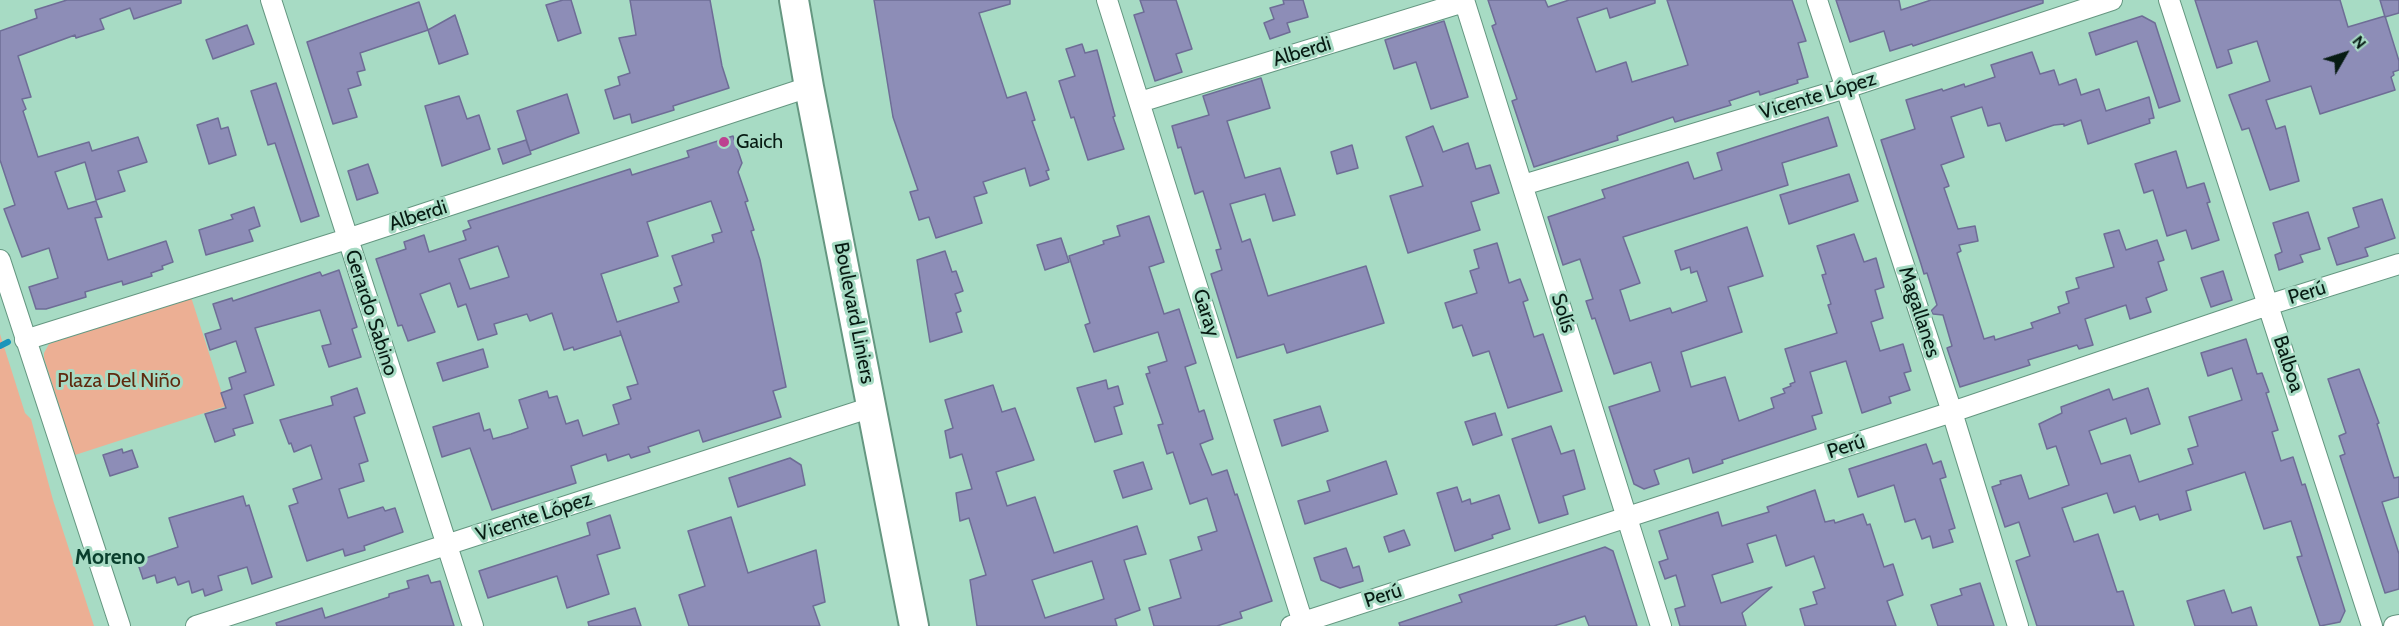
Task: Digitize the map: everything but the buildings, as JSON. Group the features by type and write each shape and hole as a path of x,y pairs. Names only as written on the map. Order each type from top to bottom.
{"main road":[{"name":"Boulevard Liniers","path":"794,0 914,626"}],"street":[{"name":"Gerardo Sabino","path":"271,0 472,626"},
{"name":"Garay","path":"1107,0 1299,625"},
{"name":"Magallanes","path":"1817,0 1952,412 2018,626"},
{"name":"Vicente López","path":"1523,185 1846,88 2112,0"},
{"name":"Balboa","path":"2169,0 2372,626"},
{"name":"Alberdi","path":"1140,102 1464,1"},
{"name":"Solís","path":"1464,1 1661,626"},
{"name":"Alberdi","path":"25,340 347,239 809,87"},
{"path":"0,260 120,626"},
{"name":"Perú","path":"1299,625 1952,412 2268,305 2399,264"},
{"name":"Vicente López","path":"196,626 872,407"},
{"path":"2394,626 2399,624"}],"green space":[{"name":"Plaza Del Niño","path":"191,297 226,406 75,455 44,358 49,344"},
{"path":"0,334 25,413 31,419 53,500 94,626 0,626"}],"waterway":[{"path":"0,346 8,342"}],"place":[{"name":"Gaich","path":"724,142"}],"district":[{"name":"Moreno","path":"110,558"}]}
